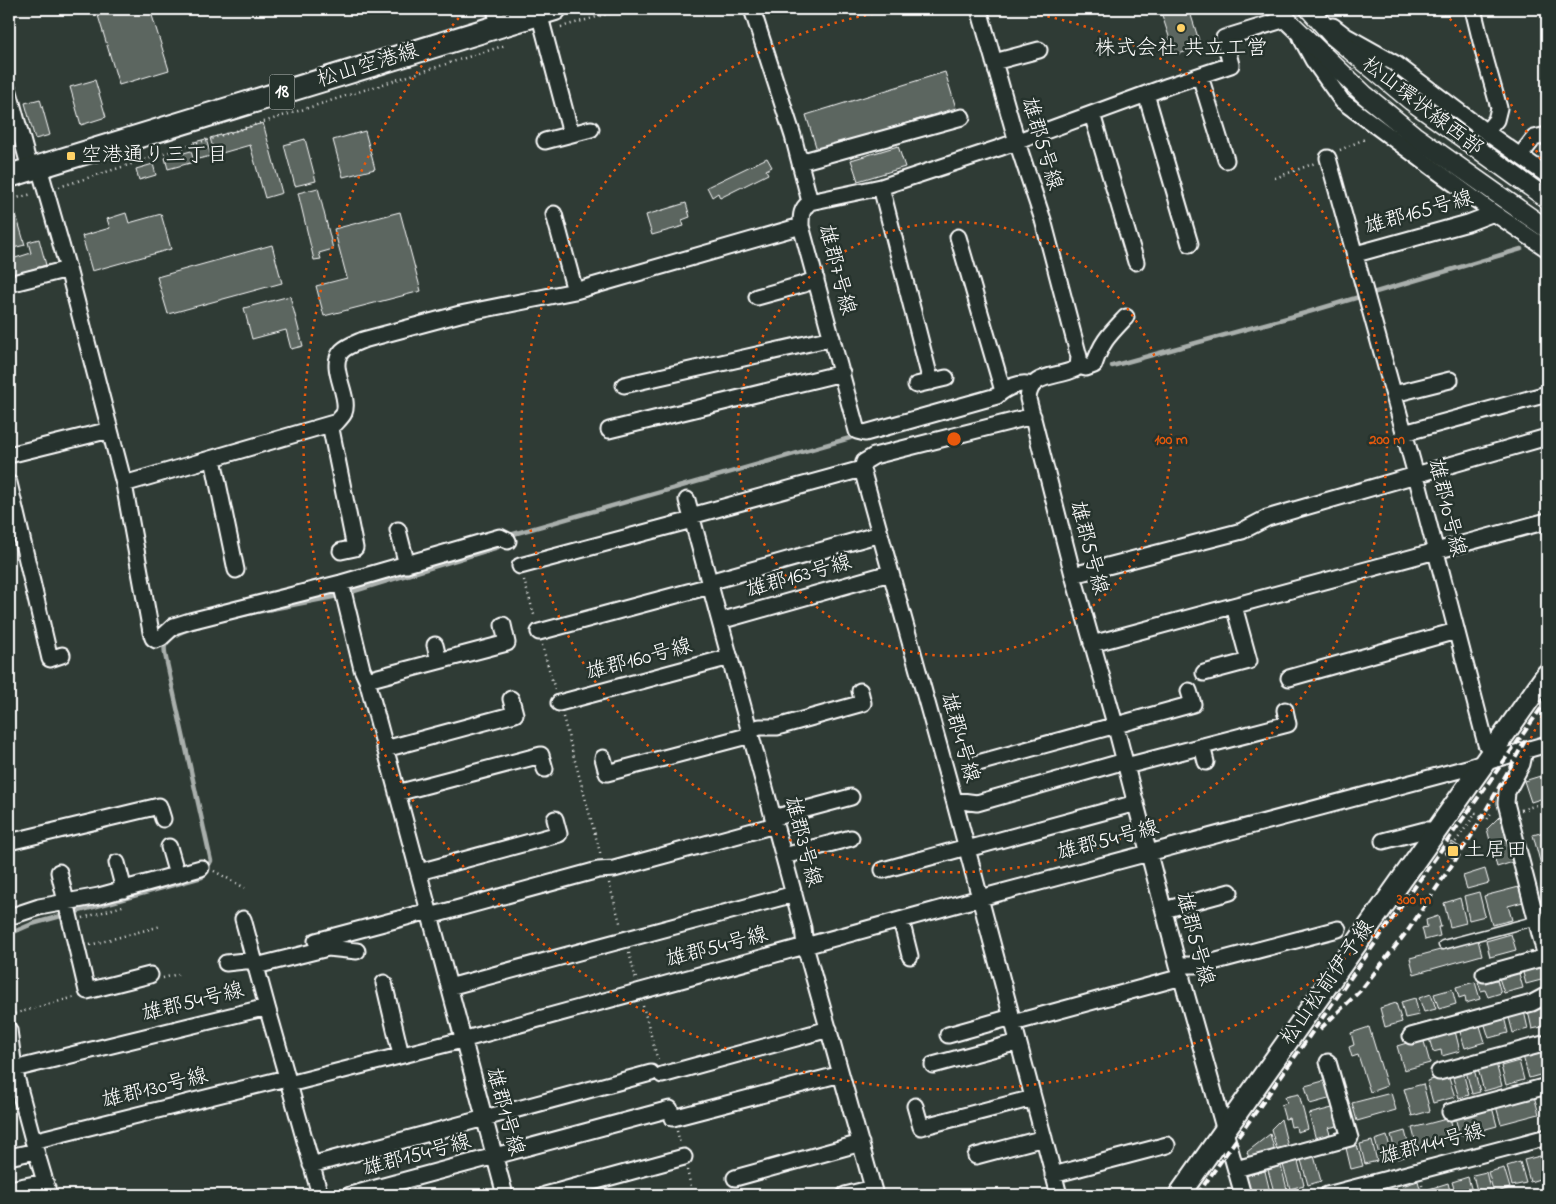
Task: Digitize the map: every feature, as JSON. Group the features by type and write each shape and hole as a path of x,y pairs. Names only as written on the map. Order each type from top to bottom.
{"main road":[{"name":"松山空港線","path":"26,170 500,26 546,18"},
{"name":"松山松前伊予線","path":"1179,1195 1434,833 1458,800 1496,756 1547,674"}],"street":[{"name":"雄郡7号線","path":"752,9 800,162 810,202 804,206 801,215 801,226 858,431 865,433 997,396 1003,390"},
{"name":"雄郡5号線","path":"979,9 1017,142 1043,220 1079,357 1078,366"},
{"path":"1309,9 1346,36 1396,64 1547,175"},
{"name":"松山環状線西部","path":"1309,9 1332,35 1411,101 1547,199"},
{"path":"1473,9 1499,108 1496,120 1486,132"},
{"path":"546,18 571,134"},
{"path":"810,202 881,187 1017,142 1231,65 1224,38 1287,19 1342,101 1494,213 1547,249"},
{"name":"松山環状線西部","path":"1287,19 1365,95 1414,135 1547,230"},
{"path":"994,62 1039,50"},
{"path":"1200,76 1226,160"},
{"path":"9,92 26,170 46,190 68,268 124,484 153,638 156,640 161,638 174,626 182,623 241,607 342,589 407,565 504,539"},
{"path":"1146,94 1179,230 1190,244"},
{"path":"1092,114 1136,262"},
{"path":"800,162 962,117"},
{"path":"545,141 592,129"},
{"path":"1520,156 1534,138 1547,135"},
{"name":"雄郡10号線","path":"1328,158 1416,475 1486,744 1496,756"},
{"path":"881,187 924,383 946,378"},
{"name":"雄郡165号線","path":"1356,254 1468,223 1494,213"},
{"path":"554,214 575,290"},
{"path":"124,484 337,422 344,414 345,405 337,360 341,352 363,340 460,314 575,290 801,226"},
{"path":"958,237 1003,390 1026,383 1032,385 1037,380 1071,371 1078,366 1086,368 1094,365 1100,347 1107,336 1126,317"},
{"path":"9,284 68,268"},
{"path":"757,297 816,279"},
{"path":"629,380 832,338"},
{"path":"609,430 842,373"},
{"path":"1394,394 1450,380"},
{"name":"雄郡5号線","path":"1032,385 1028,392 1028,399 1073,575 1115,724 1180,971 1243,1195"},
{"path":"1404,433 1547,394"},
{"path":"520,566 862,469 864,462 874,456 1032,416"},
{"path":"330,424 355,548 340,551"},
{"path":"9,455 110,430"},
{"path":"1073,575 1242,531 1268,518 1547,437"},
{"path":"213,459 236,570"},
{"name":"雄郡4号線","path":"862,469 954,800 1059,1195"},
{"path":"9,484 50,659 62,656"},
{"name":"雄郡3号線","path":"687,500 784,856 803,928 805,946 874,1191"},
{"path":"332,510 347,507"},
{"path":"1092,644 1547,521"},
{"path":"398,530 407,565"},
{"path":"539,632 880,534"},
{"name":"雄郡163号線","path":"720,621 890,573"},
{"name":"雄郡1号線","path":"342,589 505,1195"},
{"path":"1204,673 1217,662 1249,661 1234,606"},
{"path":"367,680 507,642 503,626"},
{"path":"1289,678 1320,661 1365,649 1456,631"},
{"path":"435,645 439,661"},
{"name":"雄郡160号線","path":"563,697 653,671 730,657"},
{"path":"603,758 607,773 667,750 750,732 760,727 776,727 863,703 860,691"},
{"path":"978,763 1193,704 1189,691"},
{"path":"386,749 515,714 511,699"},
{"path":"954,800 976,803 1125,763 1288,724 1284,710"},
{"name":"雄郡54号線","path":"14,1069 267,1007 288,1081 462,1040 1149,852 1450,773 1496,756 1547,744"},
{"path":"1202,746 1206,762"},
{"path":"1484,974 1546,952 1506,803 1507,792 1522,764 1525,750"},
{"path":"397,793 477,779 541,755 545,769"},
{"path":"324,934 430,913 598,870 614,869 851,796"},
{"path":"883,870 1136,803"},
{"path":"9,842 83,832 159,806 163,819"},
{"path":"419,872 488,847 559,834 555,819"},
{"path":"1383,841 1425,830 1434,833"},
{"path":"784,856 850,838"},
{"path":"169,847 177,875"},
{"path":"117,863 124,890"},
{"path":"9,917 38,907 68,913 124,890 177,875 208,870"},
{"path":"59,872 88,991 150,975"},
{"path":"1164,910 1230,892"},
{"path":"449,986 595,941 794,894"},
{"path":"243,918 267,1007"},
{"path":"901,920 910,956"},
{"path":"948,1034 1012,1020 1195,965 1209,963 1262,942 1328,928"},
{"path":"226,963 255,963 328,948 357,950"},
{"path":"384,983 402,1055"},
{"path":"1417,1030 1485,1009 1532,1003 1547,995"},
{"path":"311,1165 829,1029"},
{"path":"9,1030 14,1069 47,1188 9,1189"},
{"path":"933,1065 1018,1042"},
{"path":"1439,1072 1547,1042"},
{"path":"1236,1169 1350,1138 1328,1062"},
{"name":"雄郡154号線","path":"350,1195 495,1157 841,1074"},
{"path":"288,1081 320,1195"},
{"name":"雄郡130号線","path":"9,1156 35,1146 288,1081"},
{"path":"1450,1112 1547,1086"},
{"path":"916,1106 921,1127 1033,1098"},
{"name":"雄郡144号線","path":"1328,1195 1547,1137"},
{"path":"976,1156 1044,1138"},
{"path":"735,1178 861,1143"},
{"path":"1054,1175 1161,1143"},
{"path":"545,1195 684,1158"},
{"path":"845,1195 874,1191"}],"lane":[{"path":"1442,945 1537,920"}],"path":[{"path":"546,18 625,9"},
{"path":"9,200 46,190 500,26"},
{"path":"1458,800 1487,820 1501,796 1507,792"},
{"path":"1508,814 1547,802"},
{"path":"1447,854 1476,813"},
{"path":"208,870 245,888"},
{"path":"68,913 133,904"},
{"path":"77,948 161,926"},
{"path":"9,1015 81,995 88,991"}],"building":[{"path":"96,9 150,9 169,70 119,85"},
{"path":"854,9 875,9 856,14"},
{"name":"株式会社 共立工営","path":"1160,9 1189,9 1201,47 1175,55"},
{"path":"945,72 956,108 817,150 806,115"},
{"path":"95,80 106,117 81,125 70,87"},
{"path":"40,99 50,135 35,139 25,103"},
{"path":"263,123 282,193 265,198 250,145 215,155 210,138"},
{"path":"365,131 375,169 343,177 333,140"},
{"path":"206,139 211,156 198,159 194,142"},
{"path":"305,139 316,181 295,186 284,145"},
{"path":"898,146 905,167 858,181 851,160"},
{"path":"191,151 194,162 168,169 165,158"},
{"path":"767,158 772,167 766,170 768,174 720,198 718,193 712,197 707,187"},
{"path":"153,164 156,175 139,180 136,169"},
{"path":"318,188 333,249 319,253 321,259 314,260 298,193"},
{"path":"9,195 25,245 9,249"},
{"path":"686,203 690,217 682,220 684,226 652,235 646,215"},
{"path":"400,212 421,291 324,316 316,286 347,278 334,229"},
{"path":"126,213 129,223 161,214 171,249 92,271 82,236 110,228 107,219"},
{"path":"39,239 46,265 9,276 9,260 31,253 28,242"},
{"path":"272,245 282,283 168,314 157,277"},
{"path":"290,296 303,346 291,349 286,330 252,339 244,308"},
{"path":"1547,774 1547,797 1531,802 1524,781"},
{"path":"1500,816 1513,862 1497,867 1487,829"},
{"path":"1547,831 1547,863 1541,865 1533,835"},
{"path":"1452,842 1461,848 1453,858 1444,853"},
{"path":"1485,869 1489,883 1467,889 1463,876"},
{"path":"1519,887 1523,902 1508,906 1512,920 1492,925 1484,896"},
{"path":"1479,892 1485,916 1469,920 1464,896"},
{"path":"1460,898 1466,923 1450,927 1444,903"},
{"path":"1547,899 1547,919 1544,920 1539,901"},
{"path":"1438,916 1441,927 1438,927 1440,936 1425,940 1422,928 1427,927 1426,920"},
{"path":"1511,934 1516,950 1490,957 1486,941"},
{"path":"1478,940 1482,955 1414,974 1410,958"},
{"path":"1541,964 1545,979 1526,984 1522,969"},
{"path":"1518,970 1523,988 1504,993 1498,975"},
{"path":"1496,976 1501,993 1488,997 1485,990 1481,991 1478,982"},
{"path":"1475,982 1480,999 1466,1003 1465,996 1459,998 1456,987"},
{"path":"1452,989 1456,1004 1439,1009 1434,994"},
{"path":"1431,994 1436,1009 1424,1012 1419,998"},
{"path":"1415,998 1419,1015 1405,1018 1401,1002"},
{"path":"1396,1003 1402,1022 1385,1027 1380,1008"},
{"path":"1547,1007 1547,1026 1532,1029 1528,1011"},
{"path":"1524,1011 1528,1029 1513,1033 1508,1014"},
{"path":"1504,1017 1508,1033 1489,1038 1484,1022"},
{"path":"1480,1026 1485,1042 1465,1048 1460,1032"},
{"path":"1369,1027 1387,1086 1370,1092 1358,1055 1352,1057 1349,1047 1354,1045 1351,1033"},
{"path":"1455,1031 1460,1051 1442,1056 1441,1050 1433,1052 1429,1038"},
{"path":"1423,1038 1430,1063 1404,1070 1397,1046"},
{"path":"1541,1051 1547,1073 1529,1078 1523,1056"},
{"path":"1519,1061 1524,1080 1506,1085 1501,1066"},
{"path":"1496,1063 1502,1086 1484,1091 1478,1069"},
{"path":"1474,1069 1480,1092 1472,1094 1466,1071"},
{"path":"1463,1072 1469,1095 1459,1098 1452,1075"},
{"path":"1448,1075 1455,1097 1433,1103 1427,1081"},
{"path":"1327,1080 1332,1098 1310,1104 1305,1086"},
{"path":"1423,1084 1430,1111 1412,1116 1404,1089"},
{"path":"1547,1091 1547,1114 1546,1114 1540,1093"},
{"path":"1391,1093 1396,1110 1357,1121 1352,1103"},
{"path":"1299,1094 1308,1129 1297,1132 1296,1126 1291,1127 1289,1118 1285,1119 1281,1105 1287,1103 1285,1097"},
{"path":"1534,1096 1539,1114 1501,1124 1496,1106"},
{"path":"1336,1107 1341,1125 1328,1128 1331,1137 1316,1140 1309,1114"},
{"path":"1492,1107 1497,1126 1460,1136 1455,1117"},
{"path":"1450,1118 1455,1137 1417,1147 1412,1128"},
{"path":"1281,1119 1288,1147 1277,1150 1271,1129"},
{"path":"1405,1131 1411,1155 1397,1159 1391,1135"},
{"path":"1270,1134 1275,1151 1249,1158 1247,1152"},
{"path":"1387,1136 1393,1159 1381,1162 1375,1140"},
{"path":"1372,1141 1377,1161 1365,1164 1360,1144"},
{"path":"1357,1145 1363,1166 1351,1169 1346,1148"},
{"path":"1314,1156 1321,1181 1308,1185 1301,1160"},
{"path":"1540,1156 1546,1177 1530,1182 1524,1160"},
{"path":"1298,1161 1304,1185 1290,1189 1283,1165"},
{"path":"1520,1162 1526,1183 1512,1186 1507,1166"},
{"path":"1281,1166 1287,1189 1274,1192 1268,1170"},
{"path":"1504,1168 1510,1188 1494,1193 1488,1172"},
{"path":"1265,1171 1270,1192 1264,1193 1265,1195 1249,1195 1244,1176"},
{"path":"1486,1172 1491,1193 1478,1195 1473,1175"},
{"path":"1468,1177 1473,1195 1456,1195 1452,1182"},
{"path":"1418,1181 1422,1195 1405,1195 1402,1186"},
{"path":"1448,1183 1451,1195 1431,1195 1429,1189"},
{"path":"1234,1189 1236,1195 1219,1195 1219,1194"},
{"path":"1399,1191 1400,1195 1384,1195"}],"waterway":[{"path":"1112,366 1305,313 1521,249"},
{"path":"508,537 850,438"},
{"path":"242,615 338,596 498,547 503,542"},
{"path":"9,934 32,924 202,877 211,861 165,654 165,646 171,638 186,630 200,626"}],"railway":[{"path":"1197,1195 1547,700"},
{"path":"1320,1029 1361,990 1409,929 1472,835 1525,741"}],"place":[{"name":"株式会社 共立工営","path":"1181,28"},
{"name":"空港通り三丁目","path":"71,156"},
{"name":"土居田","path":"1453,851"}]}
